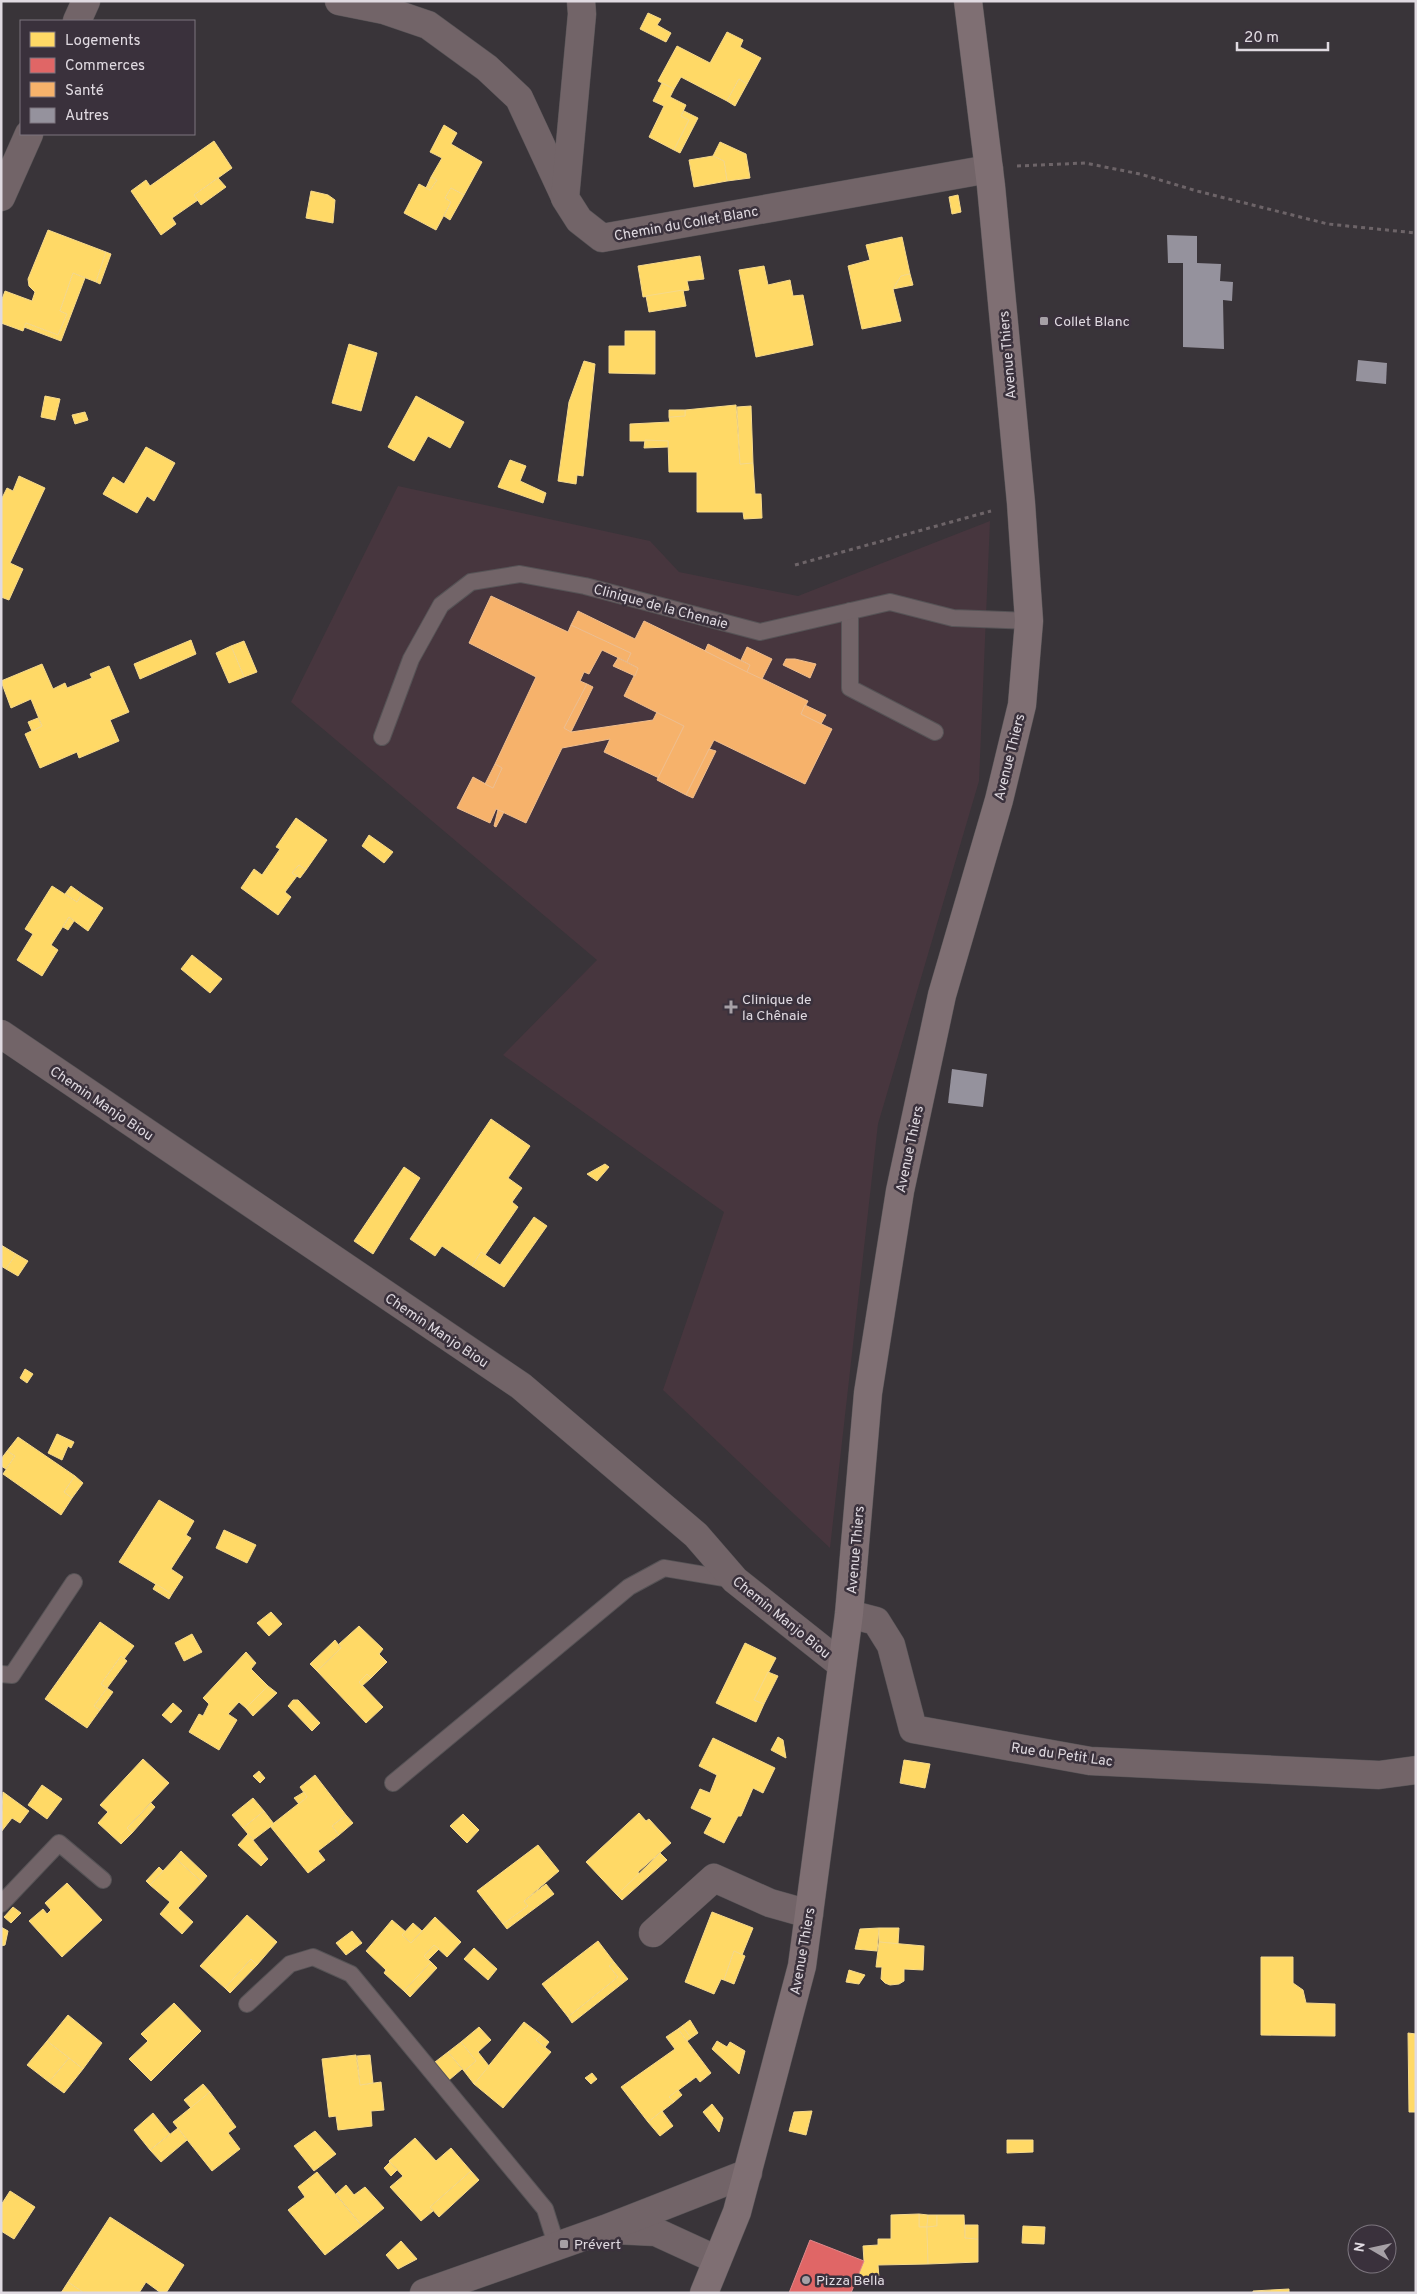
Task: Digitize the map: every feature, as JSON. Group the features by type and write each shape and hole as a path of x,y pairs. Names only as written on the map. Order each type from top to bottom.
{"main road":[{"name":"Avenue Thiers","path":"704,2293 737,2212 802,1966 849,1614 868,1393 900,1192 942,995 999,800 1022,705 1029,621 1021,503 989,169 968,1"}],"street":[{"path":"77,20 86,1"},
{"name":"Chemin du Collet Blanc","path":"339,1 384,10 428,25 487,68 519,98 565,198 579,220 602,238 989,169"},
{"path":"565,198 582,14 581,1"},
{"path":"1,197 28,135"},
{"name":"Chemin Manjo Biou","path":"1,1034 520,1386 696,1535 735,1580 842,1665"},
{"name":"Rue du Petit Lac","path":"849,1614 876,1621 891,1645 913,1729 1090,1761 1379,1775 1416,1770"},
{"path":"653,1933 714,1878 770,1903 809,1914"},
{"path":"424,2293 557,2247 748,2173"},
{"path":"605,2229 656,2232 717,2260"}],"lane":[{"name":"Clinique de la Chenaie","path":"382,738 411,659 437,613 441,606 471,582 520,574 585,586 760,632 890,602 953,618 1029,621"},
{"path":"850,611 850,688 935,732"},
{"path":"393,1783 629,1587 664,1568 735,1580"},
{"path":"1,1674 12,1676 74,1582"},
{"path":"1,1904 59,1843 103,1880"},
{"path":"247,2004 290,1964 313,1956 351,1974 544,2209 557,2247"}],"path":[{"path":"989,169 1027,164 1085,163 1140,174 1197,191 1328,224 1416,233"},
{"path":"795,565 1021,503"}],"shaded area":[{"name":"Clinique de la Chênaie","path":"398,486 650,541 679,572 798,596 990,521 979,781 878,1124 830,1548 663,1390 724,1212 503,1055 597,960 291,702"}],"building: Logements":[{"path":"648,13 661,19 657,25 671,33 666,42 640,29"},
{"path":"727,32 743,40 740,47 761,58 747,84 739,79 727,101 681,77 674,89 658,81 677,46 710,63"},
{"path":"739,79 747,84 735,106 727,101"},
{"path":"662,83 674,89 670,97 686,105 681,116 689,120 674,150 649,137 664,106 653,101"},
{"path":"684,111 698,118 680,153 674,150 689,120 681,116"},
{"path":"444,125 457,133 451,144 482,162 464,195 451,188 445,198 451,202 436,230 404,213 419,184 430,190 437,180 431,177 442,158 430,152"},
{"path":"214,141 232,168 194,195 198,200 172,218 176,224 161,235 131,191 146,180 150,186"},
{"path":"720,142 746,154 750,178 727,181 724,161 713,156"},
{"path":"713,156 724,161 727,181 694,187 689,160"},
{"path":"431,177 437,180 430,190 426,188"},
{"path":"218,178 226,187 201,205 194,195"},
{"path":"451,188 464,195 450,220 444,216 451,202 445,198"},
{"path":"311,191 328,195 335,200 333,223 306,218"},
{"path":"958,195 961,212 952,214 949,197"},
{"path":"48,230 106,252 96,282 73,273 60,311 67,314 58,335 26,323 23,331 1,323 1,302 5,291 32,301 35,292 29,286 28,279"},
{"path":"902,237 910,274 901,276 893,289 901,321 862,329 848,266 870,260 866,245"},
{"path":"106,252 111,254 100,284 96,282"},
{"path":"700,256 704,279 687,281 689,290 643,297 638,266"},
{"path":"764,266 768,285 790,280 793,296 803,295 813,345 756,357 739,270"},
{"path":"73,273 85,278 61,341 24,327 26,323 58,335 67,314 60,311"},
{"path":"910,274 913,285 893,289 901,276"},
{"path":"683,290 686,306 649,312 646,296"},
{"path":"625,331 655,331 655,374 609,373 609,346 625,346"},
{"path":"349,344 377,353 361,411 332,403"},
{"path":"584,361 595,364 583,476 577,475 576,484 558,481 569,402"},
{"path":"45,396 60,399 55,420 41,417"},
{"path":"416,396 464,422 450,448 428,436 414,461 388,447"},
{"path":"736,405 740,464 753,463 755,494 761,494 762,518 744,519 743,512 697,512 697,472 669,472 668,441 630,441 630,424 670,422 669,417 685,416 685,410"},
{"path":"751,406 753,463 740,464 737,407"},
{"path":"669,410 685,410 685,416 669,417"},
{"path":"85,412 88,420 75,424 72,415"},
{"path":"645,440 668,441 668,447 644,448"},
{"path":"146,447 175,463 154,501 147,496 137,513 103,494 113,477 124,484"},
{"path":"510,460 526,466 520,481 546,493 543,503 498,487"},
{"path":"19,476 45,488 10,563 23,569 9,600 1,597 1,500 7,488 13,491"},
{"path":"191,640 196,654 140,679 134,664"},
{"path":"244,641 257,672 244,677 231,646"},
{"path":"231,646 244,677 229,683 216,653"},
{"path":"42,664 53,689 65,683 67,688 92,678 90,674 109,666 129,712 110,720 119,741 79,758 77,752 40,768 25,734 42,726 31,699 11,708 1,681"},
{"path":"38,718 42,726 32,731 28,722"},
{"path":"296,818 327,840 306,870 299,865 292,873 297,876 285,892 291,897 278,915 241,888 254,869 262,875 280,849 276,847"},
{"path":"369,835 393,852 384,863 362,846"},
{"path":"299,865 306,870 300,878 292,873"},
{"path":"52,886 77,902 82,894 103,908 88,931 69,917 51,945 58,950 42,976 17,960 33,934 25,929"},
{"path":"71,886 82,894 77,902 65,894"},
{"path":"69,917 74,921 68,930 63,927"},
{"path":"192,955 222,979 210,993 181,969"},
{"path":"491,1119 530,1146 508,1178 522,1188 512,1202 518,1207 485,1255 481,1252 472,1266 442,1246 435,1256 410,1239"},
{"path":"605,1164 609,1167 597,1181 587,1174"},
{"path":"404,1167 420,1178 373,1254 354,1241"},
{"path":"534,1217 547,1226 504,1287 472,1266 481,1252 500,1265"},
{"path":"1,1245 16,1254 6,1269 1,1266"},
{"path":"16,1254 28,1261 18,1276 6,1269"},
{"path":"25,1369 33,1374 27,1383 20,1378"},
{"path":"57,1434 74,1442 71,1448 68,1446 62,1460 48,1453"},
{"path":"18,1437 75,1476 64,1492 72,1498 61,1515 3,1474 15,1456 7,1451"},
{"path":"7,1451 15,1456 6,1469 1,1466 1,1459"},
{"path":"75,1476 83,1483 72,1498 64,1492"},
{"path":"159,1500 194,1521 186,1535 191,1538 171,1569 183,1577 172,1594 119,1562"},
{"path":"224,1530 256,1545 247,1563 216,1548"},
{"path":"156,1584 172,1594 169,1599 153,1589"},
{"path":"271,1612 282,1624 269,1636 257,1623"},
{"path":"100,1622 134,1646 124,1659 121,1656 101,1684 107,1688 94,1706 100,1710 87,1728 45,1699"},
{"path":"359,1626 383,1649 379,1654 387,1662 371,1678 367,1674 359,1682 383,1707 366,1723 317,1671 341,1648 339,1644"},
{"path":"192,1634 202,1652 184,1661 175,1643"},
{"path":"335,1640 341,1648 317,1671 310,1664"},
{"path":"745,1643 776,1658 754,1700 764,1704 756,1722 716,1703"},
{"path":"246,1652 256,1663 251,1669 268,1686 246,1708 239,1702 228,1714 237,1720 219,1750 189,1732 199,1714 203,1716 209,1704 203,1698"},
{"path":"121,1656 127,1661 107,1688 101,1684"},
{"path":"768,1672 778,1676 764,1704 754,1700"},
{"path":"367,1674 371,1678 362,1686 359,1682"},
{"path":"268,1686 277,1693 253,1716 246,1708"},
{"path":"107,1688 113,1692 100,1710 94,1706"},
{"path":"293,1700 298,1700 320,1723 312,1731 288,1706"},
{"path":"173,1703 182,1711 171,1723 162,1715"},
{"path":"778,1737 783,1740 786,1758 771,1750"},
{"path":"713,1738 775,1768 763,1793 753,1788 741,1816 738,1816 724,1843 704,1833 712,1818 691,1808 700,1789 710,1793 717,1775 699,1766"},
{"path":"143,1759 169,1783 127,1828 132,1833 121,1844 98,1823 108,1812 100,1805"},
{"path":"904,1760 930,1764 925,1788 900,1783"},
{"path":"259,1771 265,1778 260,1783 253,1776"},
{"path":"315,1775 346,1815 332,1826 339,1835 318,1851 325,1860 308,1873 270,1826 307,1797 300,1787"},
{"path":"42,1785 62,1799 47,1819 28,1805"},
{"path":"3,1792 29,1811 20,1823 12,1818 1,1832"},
{"path":"304,1792 307,1797 299,1804 294,1798"},
{"path":"253,1798 264,1811 243,1828 232,1815"},
{"path":"151,1803 155,1807 132,1833 127,1828"},
{"path":"264,1811 274,1824 253,1840 243,1828"},
{"path":"639,1813 646,1821 649,1819 671,1843 638,1872 639,1875 617,1895 586,1862"},
{"path":"463,1814 479,1830 467,1843 450,1826"},
{"path":"346,1815 353,1823 339,1835 332,1826"},
{"path":"248,1834 268,1859 261,1866 238,1845"},
{"path":"538,1845 559,1871 524,1901 528,1906 503,1924 477,1891"},
{"path":"181,1851 207,1876 202,1882 175,1858"},
{"path":"660,1853 667,1860 622,1900 617,1895"},
{"path":"175,1858 202,1882 178,1908 193,1922 182,1934 160,1914 170,1902 150,1885"},
{"path":"159,1867 163,1871 150,1885 146,1881"},
{"path":"67,1883 102,1920 62,1957 29,1921 43,1909 47,1914 51,1910 45,1903"},
{"path":"546,1884 554,1894 507,1929 503,1924 528,1906 524,1901"},
{"path":"13,1907 21,1913 11,1923 4,1917"},
{"path":"712,1912 753,1928 742,1955 734,1951 724,1980 721,1979 714,1994 685,1982"},
{"path":"247,1915 277,1942 257,1965 251,1959 225,1988 200,1966"},
{"path":"435,1917 461,1942 447,1957 434,1945 424,1956 431,1962 404,1991 384,1973 386,1970 366,1951 392,1920 406,1932 402,1935 411,1943"},
{"path":"413,1923 422,1931 411,1943 402,1935"},
{"path":"1,1927 8,1931 5,1945 1,1946"},
{"path":"879,1928 877,1951 855,1949 860,1929"},
{"path":"879,1928 899,1928 898,1944 879,1942"},
{"path":"352,1931 362,1943 346,1955 336,1943"},
{"path":"598,1941 614,1962 609,1966 618,1977 568,2017 542,1984"},
{"path":"879,1942 924,1946 923,1970 904,1969 904,1981 899,1984 890,1985 885,1983 881,1979 882,1967 876,1967"},
{"path":"434,1945 439,1949 428,1960 424,1956"},
{"path":"474,1948 497,1969 488,1980 464,1959"},
{"path":"734,1951 745,1956 734,1984 724,1980"},
{"path":"1261,1957 1293,1957 1293,1983 1303,1990 1306,2003 1335,2004 1335,2036 1261,2035"},
{"path":"251,1959 257,1965 230,1993 225,1988"},
{"path":"431,1962 437,1968 410,1997 404,1991"},
{"path":"614,1962 628,1979 572,2023 568,2017 618,1977 609,1966"},
{"path":"849,1970 865,1975 859,1984 846,1982"},
{"path":"174,2003 201,2031 151,2081 129,2059 148,2041 141,2034"},
{"path":"68,2015 102,2043 83,2069 47,2041"},
{"path":"690,2020 698,2033 691,2038 682,2026"},
{"path":"524,2022 541,2035 536,2040 551,2052 503,2108 474,2084"},
{"path":"682,2026 691,2038 687,2041 678,2029"},
{"path":"479,2027 491,2040 478,2052 489,2066 474,2084 464,2071 476,2061 461,2042"},
{"path":"678,2029 711,2073 700,2082 696,2077 669,2097 674,2102 648,2122 621,2087 675,2049 666,2037"},
{"path":"1408,2033 1416,2034 1416,2112 1409,2112"},
{"path":"541,2035 549,2042 545,2047 536,2040"},
{"path":"47,2041 69,2058 49,2082 27,2065"},
{"path":"717,2041 727,2047 730,2042 745,2051 739,2074 712,2049"},
{"path":"461,2042 476,2061 464,2071 448,2052"},
{"path":"448,2052 462,2069 449,2080 435,2062"},
{"path":"356,2055 360,2085 381,2082 384,2110 371,2111 372,2126 338,2130 336,2116 329,2117 322,2059"},
{"path":"370,2055 373,2083 360,2085 357,2056"},
{"path":"69,2058 83,2069 64,2093 49,2082"},
{"path":"592,2073 597,2079 591,2084 585,2078"},
{"path":"203,2084 210,2092 191,2108 184,2100"},
{"path":"678,2090 682,2095 674,2102 669,2097"},
{"path":"210,2092 236,2127 228,2133 240,2149 212,2171 173,2122"},
{"path":"712,2104 723,2118 719,2132 703,2112"},
{"path":"662,2111 673,2126 660,2136 648,2122"},
{"path":"812,2111 806,2135 789,2131 794,2112"},
{"path":"153,2113 170,2134 150,2150 134,2130"},
{"path":"178,2128 187,2140 161,2162 150,2150"},
{"path":"315,2131 336,2154 314,2171 294,2146"},
{"path":"415,2138 436,2161 451,2148 471,2171 430,2207 433,2211 421,2221 390,2187 403,2176 389,2161"},
{"path":"1007,2140 1033,2140 1033,2152 1007,2153"},
{"path":"390,2162 397,2170 391,2176 384,2168"},
{"path":"471,2171 479,2180 439,2217 430,2207"},
{"path":"317,2172 362,2226 325,2255 288,2210 305,2197 298,2187"},
{"path":"346,2185 354,2195 365,2187 384,2208 362,2226 336,2194"},
{"path":"10,2191 35,2207 14,2239 1,2231 1,2205"},
{"path":"919,2214 928,2215 927,2227 919,2227"},
{"path":"919,2214 919,2227 927,2227 928,2264 878,2265 879,2278 857,2278 864,2261 863,2246 878,2245 878,2239 891,2239 891,2215"},
{"path":"928,2215 937,2215 937,2226 927,2227"},
{"path":"937,2215 964,2215 965,2238 978,2239 978,2262 928,2264 927,2227 937,2226"},
{"path":"110,2217 184,2265 166,2293 161,2293 146,2282 139,2293 84,2293 68,2282"},
{"path":"965,2225 978,2225 978,2239 965,2238"},
{"path":"1023,2226 1045,2227 1044,2244 1022,2243"},
{"path":"401,2241 417,2259 398,2269 386,2255"},
{"path":"68,2282 84,2293 61,2293"},
{"path":"1289,2289 1289,2293 1253,2293 1253,2291"}],"building: Commerces":[{"path":"810,2240 864,2261 851,2293 789,2293"}],"building: Santé":[{"path":"491,596 568,632 571,625 631,653 627,662 602,650 589,674 584,672 580,681 587,684 564,728 571,732 653,720 657,712 684,726 659,778 604,752 610,739 562,748 526,823 496,809 490,823 457,808 473,777 493,788 502,768 495,764 536,677 469,643"},
{"path":"578,611 635,639 644,621 808,701 801,714 832,729 805,784 714,740 686,795 657,780 684,726 624,696 638,668 627,662 631,653 571,625"},
{"path":"708,644 750,665 747,672 705,651"},
{"path":"747,647 772,659 762,679 747,672 750,665 741,660"},
{"path":"618,658 638,668 635,676 613,666"},
{"path":"786,659 816,664 810,678 783,665"},
{"path":"587,684 593,687 571,732 564,728"},
{"path":"805,705 826,715 821,724 801,714"},
{"path":"709,749 716,751 693,798 686,795"},
{"path":"495,764 502,768 493,788 485,784"},
{"path":"498,810 504,812 496,827 494,826"}],"building: Autres":[{"path":"1167,235 1197,236 1197,263 1221,264 1220,281 1233,282 1232,301 1223,300 1224,349 1183,347 1183,263 1168,263"},
{"path":"1358,360 1387,363 1386,384 1356,381"},
{"path":"952,1069 987,1074 983,1107 948,1103"}],"place":[{"name":"Collet Blanc","path":"1044,321"},
{"name":"Clinique de la Chênaie","path":"731,1007"},
{"name":"Prévert","path":"564,2244"},
{"name":"Pizza Bella","path":"806,2280"}]}
